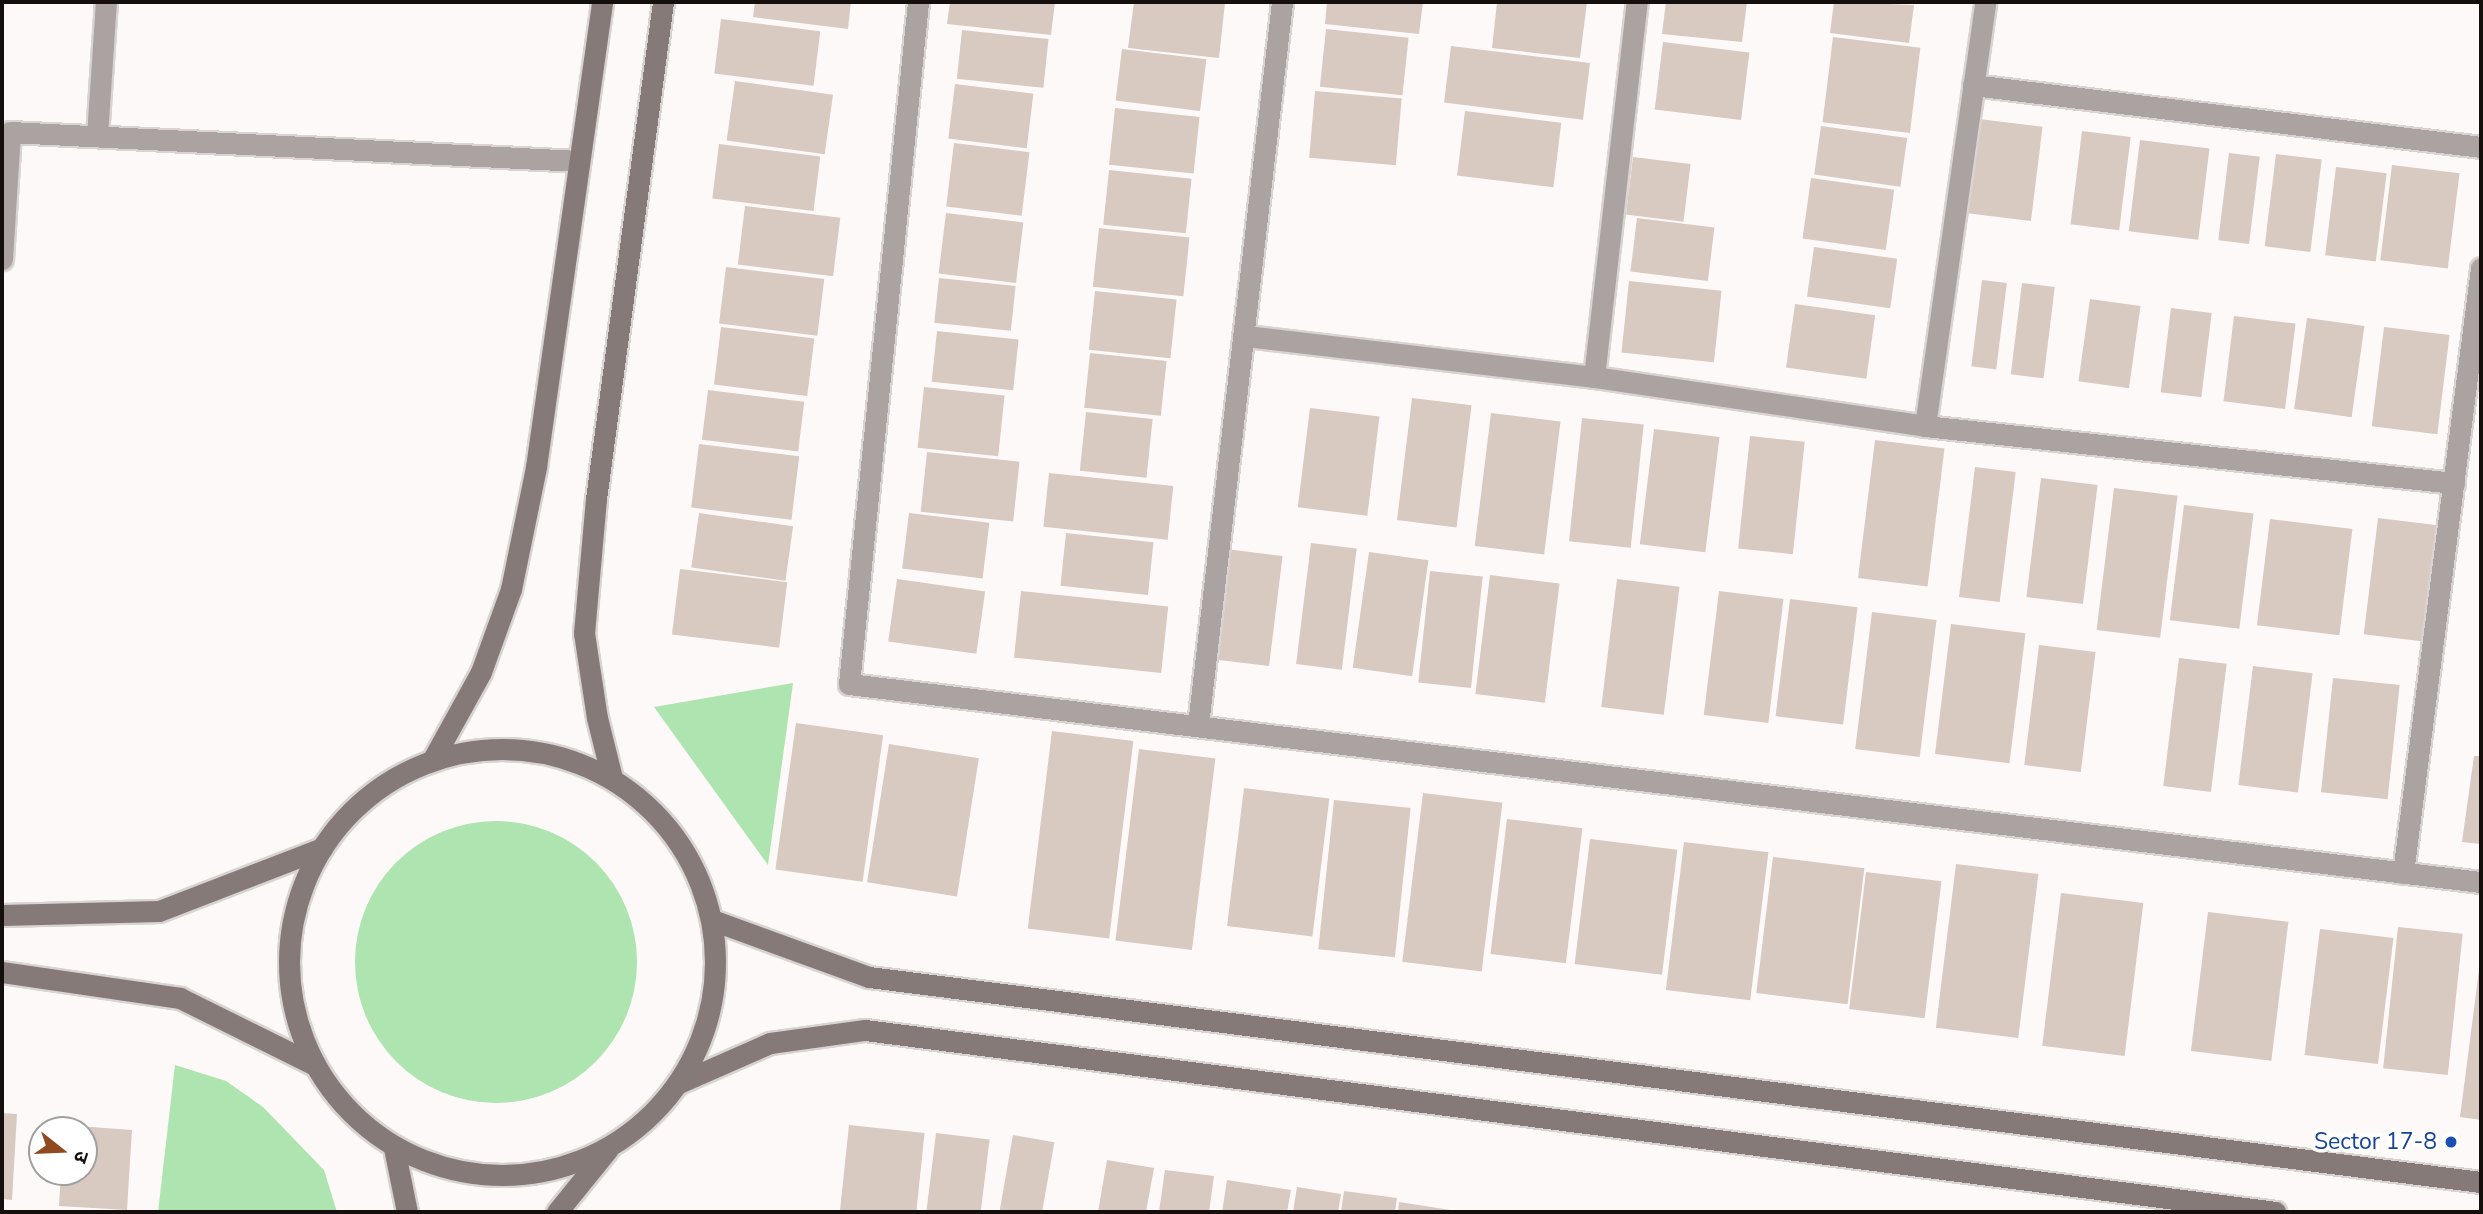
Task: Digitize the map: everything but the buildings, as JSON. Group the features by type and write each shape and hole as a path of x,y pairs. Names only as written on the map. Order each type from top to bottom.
{"street":[{"path":"97,136 106,2"},
{"path":"433,759 481,672 511,589 536,467 602,2"},
{"path":"612,778 597,718 584,633 596,499 663,2"},
{"path":"918,2 849,684 2481,882"},
{"path":"1198,725 1246,336 1282,2"},
{"path":"1594,377 1637,2"},
{"path":"1925,426 1985,2"},
{"path":"1973,85 2481,147"},
{"path":"2,259 10,132 579,161"},
{"path":"2403,873 2481,268"},
{"path":"1246,336 1594,377 1925,426 2454,483"},
{"path":"478,749 523,749 553,754 612,778 638,796 681,845 712,920 715,975 710,1009 697,1050 679,1083 639,1126 610,1147 540,1174 517,1177 454,1172 394,1148 359,1122 313,1064 292,1005 290,932 304,881 322,848 362,800 387,782 433,759 478,749"},
{"path":"2,915 159,911 322,848"},
{"path":"712,920 870,977 2481,1182"},
{"path":"2,972 180,998 313,1064"},
{"path":"679,1083 770,1043 865,1030 2163,1205 2275,1212"},
{"path":"557,1212 610,1147"},
{"path":"394,1148 407,1212"}],"green space":[{"path":"793,683 768,865 654,707"},
{"path":"510,821 524,823 563,837 596,862 621,895 627,908 635,934 635,990 627,1016 621,1029 596,1062 563,1087 550,1093 524,1101 482,1103 468,1101 429,1087 406,1071 387,1052 371,1029 357,990 355,948 357,934 371,895 387,872 406,853 429,837 468,823"},
{"path":"175,1065 226,1081 263,1107 324,1170 337,1212 158,1212"}],"place":[{"name":"Sector 17-8","path":"2451,1142"}]}
